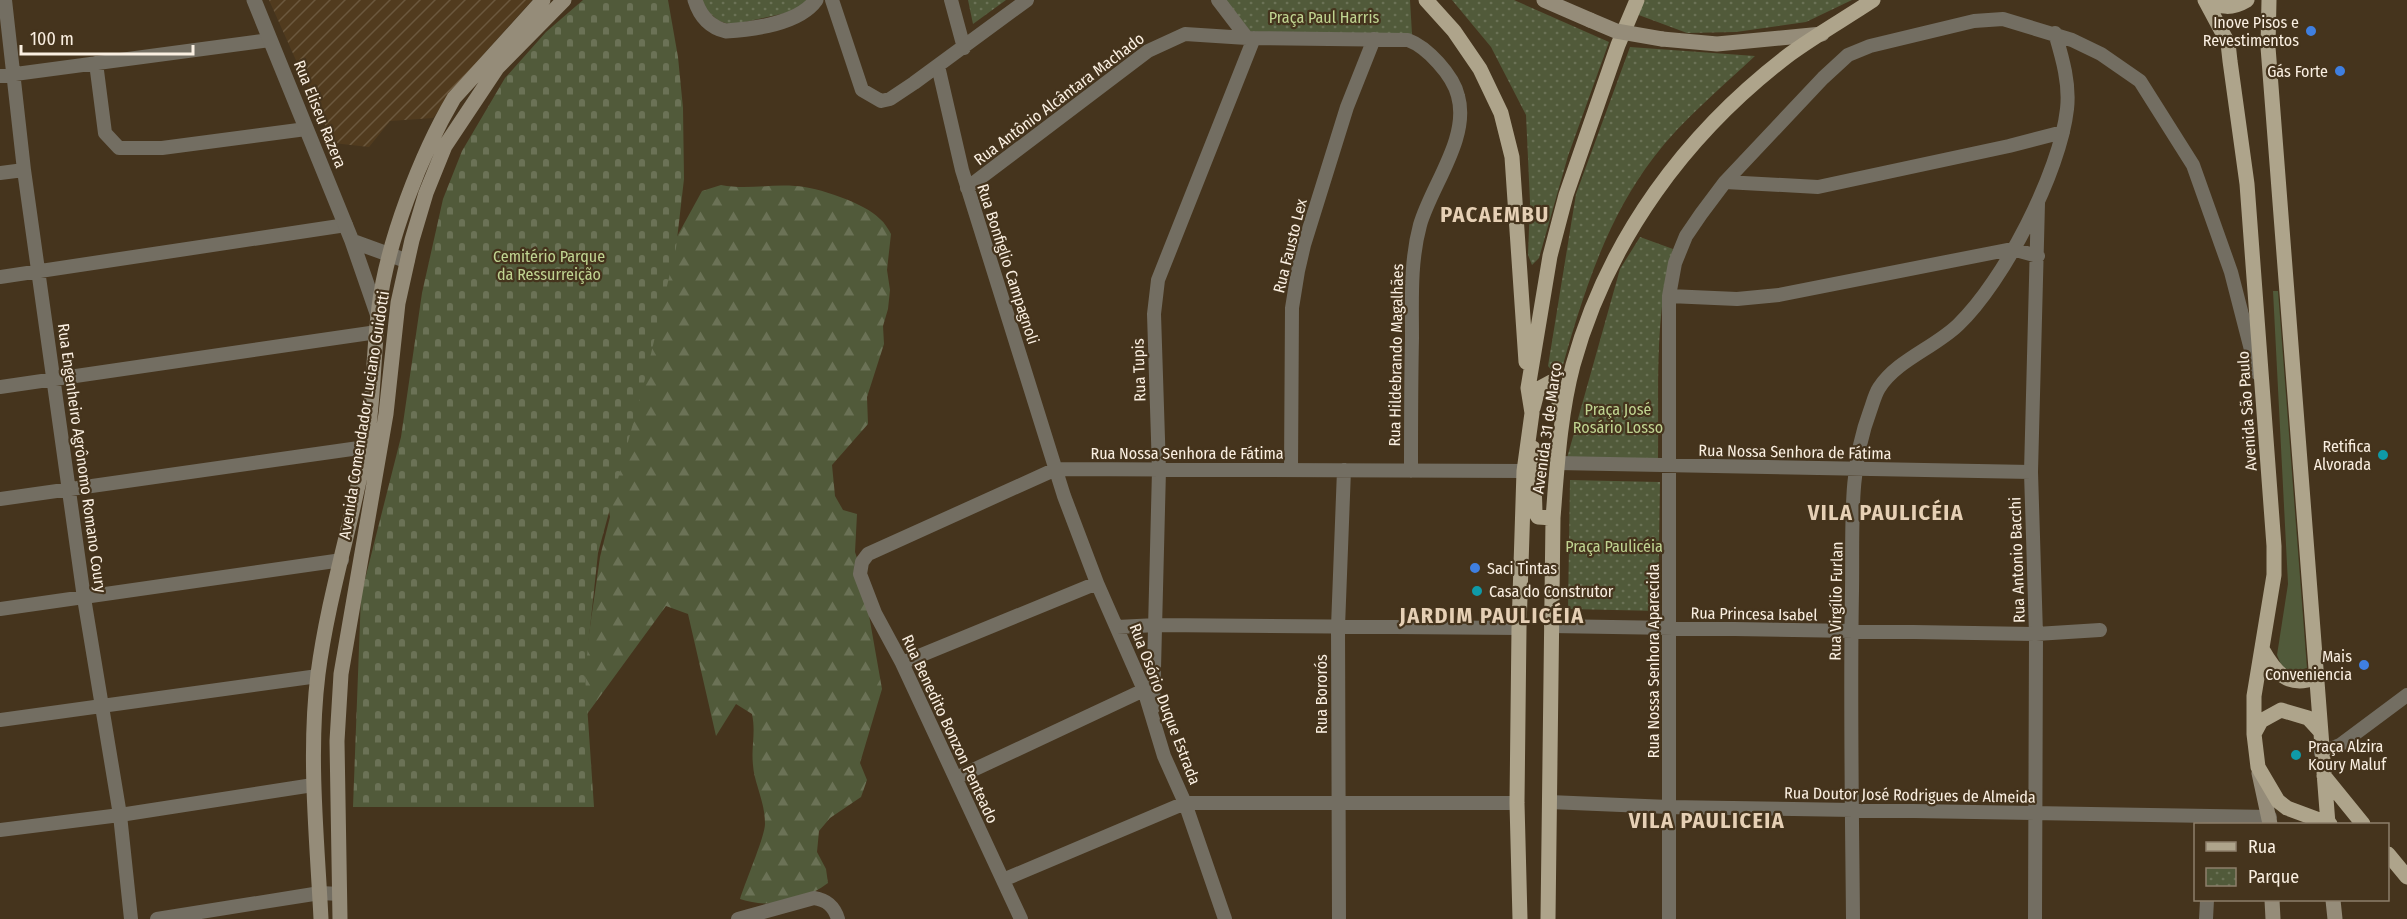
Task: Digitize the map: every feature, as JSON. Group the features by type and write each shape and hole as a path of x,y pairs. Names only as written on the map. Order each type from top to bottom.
{"main road":[{"name":"Avenida Comendador Luciano Guidotti","path":"339,919 337,741 341,674 372,448 378,316 390,256 411,192 449,107 497,48 543,0"},
{"name":"Avenida Comendador Luciano Guidotti","path":"321,919 314,785 318,676 326,619 372,448 386,414 398,303 407,261 426,193 446,146 497,68 564,0"},
{"path":"1426,0 1454,31 1480,69 1501,113 1512,157 1528,388"},
{"path":"1544,0 1616,31 1662,39 1717,44 1822,34 1873,0"},
{"name":"Avenida 31 de Março","path":"1520,919 1517,803 1519,628 1524,471 1532,413 1528,388 1550,256 1566,195 1618,45 1637,0"},
{"path":"2205,0 2217,6 2231,8 2247,0"},
{"name":"Avenida São Paulo","path":"2205,0 2228,42 2247,183 2274,556 2274,575 2254,696 2254,734 2258,767 2270,821"},
{"path":"2269,0 2268,46 2319,730 2329,823"},
{"name":"Avenida 31 de Março","path":"1548,919 1553,518 1557,463 1573,367 1609,268 1632,226 1683,153 1753,84 1791,53 1822,34"},
{"path":"1532,413 1538,389 1551,382 1562,390 1552,440 1557,463"},
{"path":"1530,430 1535,459 1535,512 1538,517 1553,518"},
{"path":"2262,649 2274,669 2282,677 2292,681 2315,678"},
{"path":"2254,734 2261,721 2281,710 2308,718 2319,730"},
{"path":"2258,767 2278,801 2294,812 2326,823"},
{"path":"2324,776 2361,823"},
{"path":"2294,812 2313,807 2326,797"},
{"path":"2389,855 2407,877"},
{"path":"2272,901 2273,919"},
{"path":"2333,901 2335,919"}],"street":[{"name":"Rua Engenheiro Agrônomo Romano Coury","path":"5,0 7,75 24,170 55,380 84,598 120,815 131,919"},
{"name":"Rua Eliseu Razera","path":"254,0 346,225 378,316"},
{"path":"695,0 705,20 715,29 726,31 794,17 808,10 816,0"},
{"path":"832,0 862,90 881,101 890,99 938,66 1027,0"},
{"path":"951,0 964,48"},
{"path":"1218,0 1251,38"},
{"path":"2038,256 2012,249 1779,295 1737,299 1669,296 1675,263 1686,236 1725,182 1822,78 1848,55 1870,46 1974,21 2003,19 2055,33 2101,54 2140,81 2193,165 2231,272 2264,401"},
{"name":"Rua Virgílio Furlan","path":"1853,919 1851,631 1854,471 1860,439 1878,389 1894,371 1957,326 1981,300 2038,200 2063,132 2068,88 2055,33"},
{"name":"Rua Antônio Alcântara Machado","path":"967,188 1148,51 1185,34 1251,38 1408,40 1422,45"},
{"name":"Rua Tupis","path":"1152,719 1157,625 1159,470 1154,314 1158,280 1251,38"},
{"name":"Rua Fausto Lex","path":"1291,470 1292,308 1298,272 1304,245 1347,107 1374,39"},
{"path":"7,75 270,40"},
{"name":"Rua Hildebrando Magalhães","path":"1411,471 1412,262 1420,224 1450,155 1460,116 1458,95 1441,66 1422,45"},
{"path":"96,63 105,133 119,148 162,148 306,129"},
{"name":"Rua Bonfiglio Campagnoli","path":"938,66 967,188 1056,469"},
{"path":"1725,182 1818,187 2063,132"},
{"path":"0,173 24,170"},
{"name":"Rua Antonio Bacchi","path":"2035,919 2036,634 2031,472 2038,200"},
{"path":"0,277 346,225"},
{"path":"352,241 407,261"},
{"name":"Rua Nossa Senhora Aparecida","path":"1669,296 1669,919"},
{"path":"0,387 377,332"},
{"path":"0,499 372,448"},
{"name":"Rua Nossa Senhora de Fátima","path":"1557,463 1854,471 2031,472"},
{"name":"Rua Nossa Senhora de Fátima","path":"868,554 1056,469 1524,471"},
{"name":"Rua Osório Duque Estrada","path":"1056,469 1097,583 1144,690 1164,756 1185,802 1221,918"},
{"name":"Rua Bororós","path":"1339,919 1338,627 1344,470"},
{"name":"Rua Benedito Bonzon Penteado","path":"868,554 862,562 860,574 875,613 902,663 1021,919"},
{"path":"0,609 342,560"},
{"path":"902,663 1097,583"},
{"path":"1117,627 1157,625 1519,628"},
{"name":"Rua Princesa Isabel","path":"1551,626 1669,630 2036,634 2100,630"},
{"path":"0,720 318,676"},
{"path":"956,778 1144,690"},
{"path":"2321,753 2340,745 2407,695"},
{"path":"0,830 120,815 314,785"},
{"path":"1003,880 1185,802 1517,803"},
{"name":"Rua Doutor José Rodrigues de Almeida","path":"1549,802 1669,807 2270,821"},
{"path":"157,919 320,894 340,894"},
{"path":"738,919 814,898 825,900 835,911 838,919"},
{"path":"2206,901 2206,919"}],"shaded area":[{"path":"269,0 532,0 481,57 433,118 390,121 369,147 333,143"}],"green space":[{"name":"Cemitério Parque da Ressurreição","path":"583,0 668,0 678,57 683,108 684,179 676,248 645,379 598,553 585,675 594,807 353,807 361,595 401,437 422,293 443,199 462,151 505,78 546,32"},
{"path":"702,0 808,0 799,10 732,25 719,21 705,9"},
{"path":"968,0 1006,0 973,24"},
{"name":"Praça Paul Harris","path":"1225,0 1410,0 1412,34 1251,33"},
{"path":"1452,0 1514,0 1609,42 1568,156 1539,258 1532,265 1528,255 1530,202 1526,115 1491,47"},
{"path":"1645,0 1852,0 1806,22 1736,32 1687,33 1636,14"},
{"path":"1630,47 1755,56 1677,130 1636,182 1621,208 1596,263 1559,379 1548,366 1576,194"},
{"path":"721,185 795,186 828,193 873,213 891,234 887,270 890,290 883,326 884,344 867,397 868,424 832,465 835,496 843,510 857,514 855,552 861,570 882,689 860,763 867,780 861,797 830,818 819,831 817,852 826,869 828,883 808,895 775,903 740,899 765,824 753,765 752,714 736,704 716,736 688,614 666,606 574,732 585,677 583,676 600,557 610,517 607,497 674,242 702,191"},
{"name":"Praça José Rosário Losso","path":"1640,237 1673,249 1660,326 1658,458 1567,458 1620,269"},
{"path":"2273,291 2278,291 2307,668 2296,671 2283,669 2277,655 2288,584"},
{"name":"Praça Paulicéia","path":"1570,480 1660,482 1658,611 1568,609"}],"place":[{"name":"Inove Pisos e Revestimentos","path":"2311,31"},
{"name":"Gás Forte","path":"2340,71"},
{"name":"Retifica Alvorada","path":"2383,455"},
{"name":"Saci Tintas","path":"1475,568"},
{"name":"Casa do Construtor","path":"1477,591"},
{"name":"Mais Conveniencia","path":"2364,665"},
{"name":"Praça Alzira Koury Maluf","path":"2296,755"}],"district":[{"name":"PACAEMBU","path":"1495,214"},
{"name":"VILA PAULICÉIA","path":"1886,512"},
{"name":"JARDIM PAULICÉIA","path":"1492,615"},
{"name":"VILA PAULICEIA","path":"1707,820"}]}
